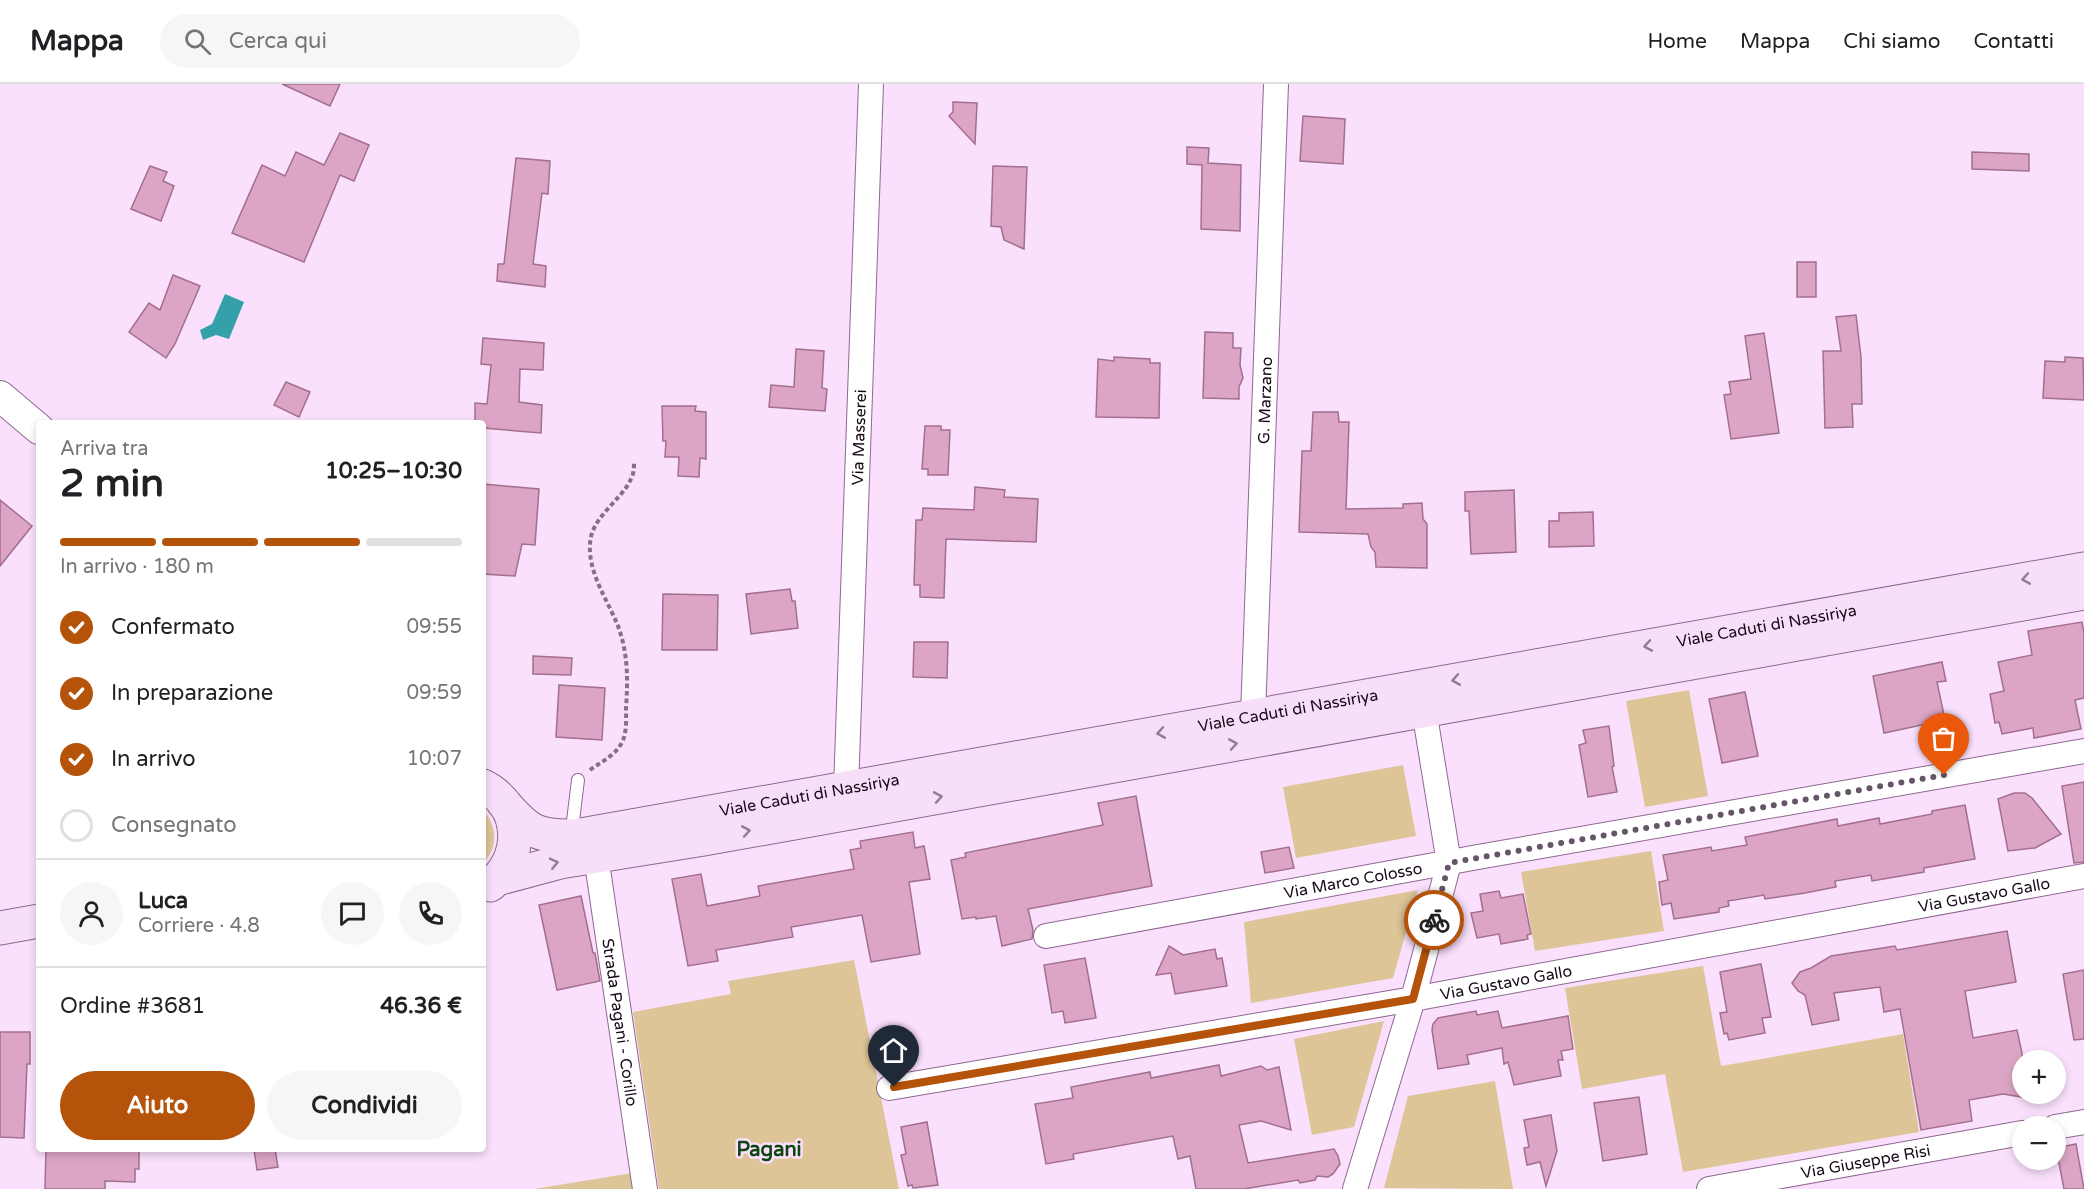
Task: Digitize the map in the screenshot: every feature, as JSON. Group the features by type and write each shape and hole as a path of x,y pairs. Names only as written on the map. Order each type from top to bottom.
{"main road":[{"name":"Viale Caduti di Nassiriya","path":"490,884 551,864 586,846 846,789 2084,569"},
{"name":"Viale Caduti di Nassiriya","path":"493,794 527,827 540,834 586,846 704,838 2084,593"},
{"path":"490,884 509,862 515,842 510,814 493,794"},
{"path":"0,928 36,922"}],"street":[{"name":"Via Masserei","path":"846,789 871,84"},
{"name":"G. Marzano","path":"1253,716 1276,84"},
{"path":"0,396 36,426"},
{"path":"1355,1189 1413,999 1449,863 1424,710"},
{"name":"Via Marco Colosso","path":"1046,936 2084,751"},
{"name":"Strada Pagani - Corillo","path":"586,846 645,1189"},
{"name":"Via Gustavo Gallo","path":"889,1088 1413,999 2084,876"},
{"path":"2066,1125 2084,1122"},
{"name":"Via Giuseppe Risi","path":"1709,1189 2012,1135"}],"lane":[{"path":"578,780 573,820 586,846"}],"path":[{"path":"578,780 606,761 616,750 623,740 626,726 628,679 624,644 596,575 590,541 594,528 631,480 634,461"}],"shaded area":[{"path":"225,294 244,302 229,339 216,335 203,340 200,330 212,324"},
{"path":"1689,690 1708,796 1645,807 1626,701"},
{"path":"1403,765 1416,836 1296,858 1283,787"},
{"path":"486,814 494,836 492,850 486,859"},
{"path":"1651,851 1664,931 1535,951 1521,872"},
{"path":"1418,890 1393,978 1251,1003 1244,922"},
{"path":"854,960 899,1189 659,1189 633,1012 731,994 728,981"},
{"path":"1703,966 1721,1066 1903,1034 1919,1132 1683,1172 1665,1074 1582,1089 1565,988"},
{"path":"1384,1021 1354,1127 1312,1135 1294,1039"},
{"path":"1495,1081 1513,1189 1384,1188 1408,1096"},
{"path":"632,1173 634,1189 534,1189"}],"building":[{"path":"282,84 340,84 330,106"},
{"path":"953,102 977,103 975,144 949,116 953,112"},
{"path":"1303,116 1345,119 1343,164 1300,161"},
{"path":"340,133 369,145 354,181 340,175 304,262 232,233 262,165 285,176 296,152 324,165"},
{"path":"1187,147 1209,148 1208,163 1241,165 1240,231 1201,229 1202,165 1187,164"},
{"path":"1972,152 2029,154 2029,171 1972,169"},
{"path":"516,158 550,161 548,194 542,193 533,264 546,266 545,287 497,281 498,264 504,264"},
{"path":"150,166 167,172 163,181 174,186 161,221 131,209"},
{"path":"993,166 1027,167 1024,249 1004,240 1001,227 991,226"},
{"path":"1797,262 1816,262 1816,297 1797,297"},
{"path":"173,275 200,286 175,344 166,358 129,332 149,303 160,310"},
{"path":"1856,315 1861,357 1862,404 1852,404 1853,427 1825,428 1823,351 1841,351 1836,317"},
{"path":"1205,332 1233,333 1233,348 1241,348 1240,365 1243,378 1239,387 1239,399 1203,398"},
{"path":"1764,333 1779,433 1731,439 1724,395 1731,394 1729,382 1751,379 1745,336"},
{"path":"483,338 544,343 543,370 520,369 519,402 542,405 541,433 486,428 486,420 475,420 475,403 487,404 491,365 481,364"},
{"path":"796,349 824,351 822,388 827,389 825,411 769,407 771,385 794,387"},
{"path":"1114,357 1150,359 1150,363 1160,363 1159,418 1096,417 1098,359 1114,361"},
{"path":"2065,357 2083,358 2084,400 2043,398 2045,361 2065,362"},
{"path":"286,382 310,392 299,417 274,405"},
{"path":"662,406 696,406 695,411 706,412 706,459 700,458 699,477 678,476 679,457 665,457 666,441 663,441"},
{"path":"1313,412 1338,412 1339,422 1349,422 1346,509 1403,508 1403,504 1422,503 1423,519 1427,524 1427,568 1376,567 1375,552 1371,547 1368,534 1299,532 1302,451 1311,451"},
{"path":"925,426 941,426 941,430 950,430 948,475 928,475 928,469 922,469"},
{"path":"486,484 539,489 535,545 522,544 515,576 486,574"},
{"path":"975,487 1005,490 1004,497 1038,499 1036,542 946,539 944,598 920,597 920,585 914,585 916,520 922,520 923,508 974,510"},
{"path":"1514,490 1516,552 1471,554 1469,511 1465,511 1465,492"},
{"path":"0,500 32,526 0,566"},
{"path":"1593,512 1594,546 1549,547 1549,521 1559,521 1559,513"},
{"path":"790,589 792,601 795,601 798,628 751,634 746,594"},
{"path":"663,594 718,595 717,650 662,650"},
{"path":"2082,622 2084,698 2075,700 2081,729 2034,738 2033,728 2002,734 1999,722 1995,723 1990,694 2004,691 1998,662 2032,655 2028,631"},
{"path":"914,642 948,642 947,678 913,677"},
{"path":"533,656 572,658 571,675 533,674"},
{"path":"1942,662 1946,681 1937,682 1945,720 1884,733 1873,676"},
{"path":"559,685 605,688 602,740 556,737"},
{"path":"1745,692 1758,756 1722,763 1709,699"},
{"path":"1609,726 1614,766 1612,767 1617,792 1588,797 1579,745 1586,743 1583,730"},
{"path":"2084,782 2084,862 2074,863 2062,786"},
{"path":"2014,793 2025,793 2032,798 2061,834 2035,848 2008,851 1998,799"},
{"path":"1136,796 1152,886 1028,909 1033,930 1032,939 1002,946 996,916 962,919 951,860 966,857 965,853 1103,825 1098,803"},
{"path":"1965,805 1975,859 1924,868 1924,872 1872,881 1871,875 1835,881 1836,887 1805,893 1765,899 1764,895 1728,901 1729,906 1719,908 1719,912 1674,919 1671,903 1662,905 1659,882 1668,880 1663,855 1711,847 1712,851 1747,845 1745,837 1837,819 1838,826 1879,818 1880,824"},
{"path":"913,832 915,848 924,846 930,879 909,882 920,954 871,962 862,915 791,927 793,937 716,950 718,961 688,966 672,879 701,874 707,906 760,896 758,886 854,869 850,850 861,848 860,841"},
{"path":"1289,847 1294,868 1265,873 1261,852"},
{"path":"1499,891 1501,898 1523,894 1531,934 1527,935 1528,939 1501,944 1499,934 1477,938 1471,913 1483,911 1480,894"},
{"path":"581,896 600,981 557,990 539,905"},
{"path":"2007,931 2016,982 1965,991 1973,1038 2017,1030 2021,1050 2012,1050 2012,1095 2003,1094 1969,1100 1972,1121 1921,1130 1900,1009 1884,1012 1880,987 1834,993 1839,1020 1812,1025 1805,995 1798,991 1792,983 1800,972 1831,956 1895,946 1897,950"},
{"path":"1169,946 1183,955 1215,949 1217,959 1222,958 1227,986 1175,994 1171,973 1156,975"},
{"path":"1085,958 1096,1018 1065,1023 1063,1011 1052,1013 1044,965"},
{"path":"1761,964 1771,1017 1762,1018 1765,1033 1729,1040 1727,1033 1724,1034 1720,1013 1727,1012 1720,972"},
{"path":"2084,970 2084,1039 2074,1040 2063,974"},
{"path":"1476,1011 1477,1015 1498,1011 1502,1028 1568,1016 1573,1049 1561,1051 1563,1060 1558,1060 1561,1076 1514,1085 1508,1062 1504,1064 1502,1048 1467,1055 1469,1064 1438,1069 1433,1024 1438,1018"},
{"path":"0,1032 30,1032 30,1064 27,1064 24,1138 0,1137"},
{"path":"1219,1065 1221,1076 1261,1066 1267,1070 1279,1067 1291,1130 1261,1121 1239,1125 1248,1163 1334,1149 1340,1164 1333,1174 1328,1177 1317,1176 1315,1180 1300,1183 1298,1180 1244,1189 1196,1189 1190,1156 1178,1159 1173,1136 1073,1154 1074,1159 1046,1164 1035,1104 1073,1098 1071,1087 1150,1072 1151,1078"},
{"path":"1639,1097 1647,1154 1603,1161 1594,1103"},
{"path":"1551,1115 1557,1151 1546,1186 1540,1162 1527,1165 1524,1148 1529,1147 1524,1120"},
{"path":"927,1122 938,1185 913,1188 912,1185 908,1186 901,1155 906,1154 901,1127"},
{"path":"2076,1144 2084,1189 2064,1189 2060,1170 2066,1170 2066,1146"},
{"path":"46,1152 139,1152 139,1169 135,1169 135,1182 105,1181 105,1189 45,1189"},
{"path":"254,1152 276,1152 278,1167 257,1170"}],"way so far":[{"path":"1434,920 1449,863 1944,775"}],"district":[{"name":"Pagani","path":"769,1149"}],"route":[{"path":"894,1087 1413,999 1434,920"}]}
